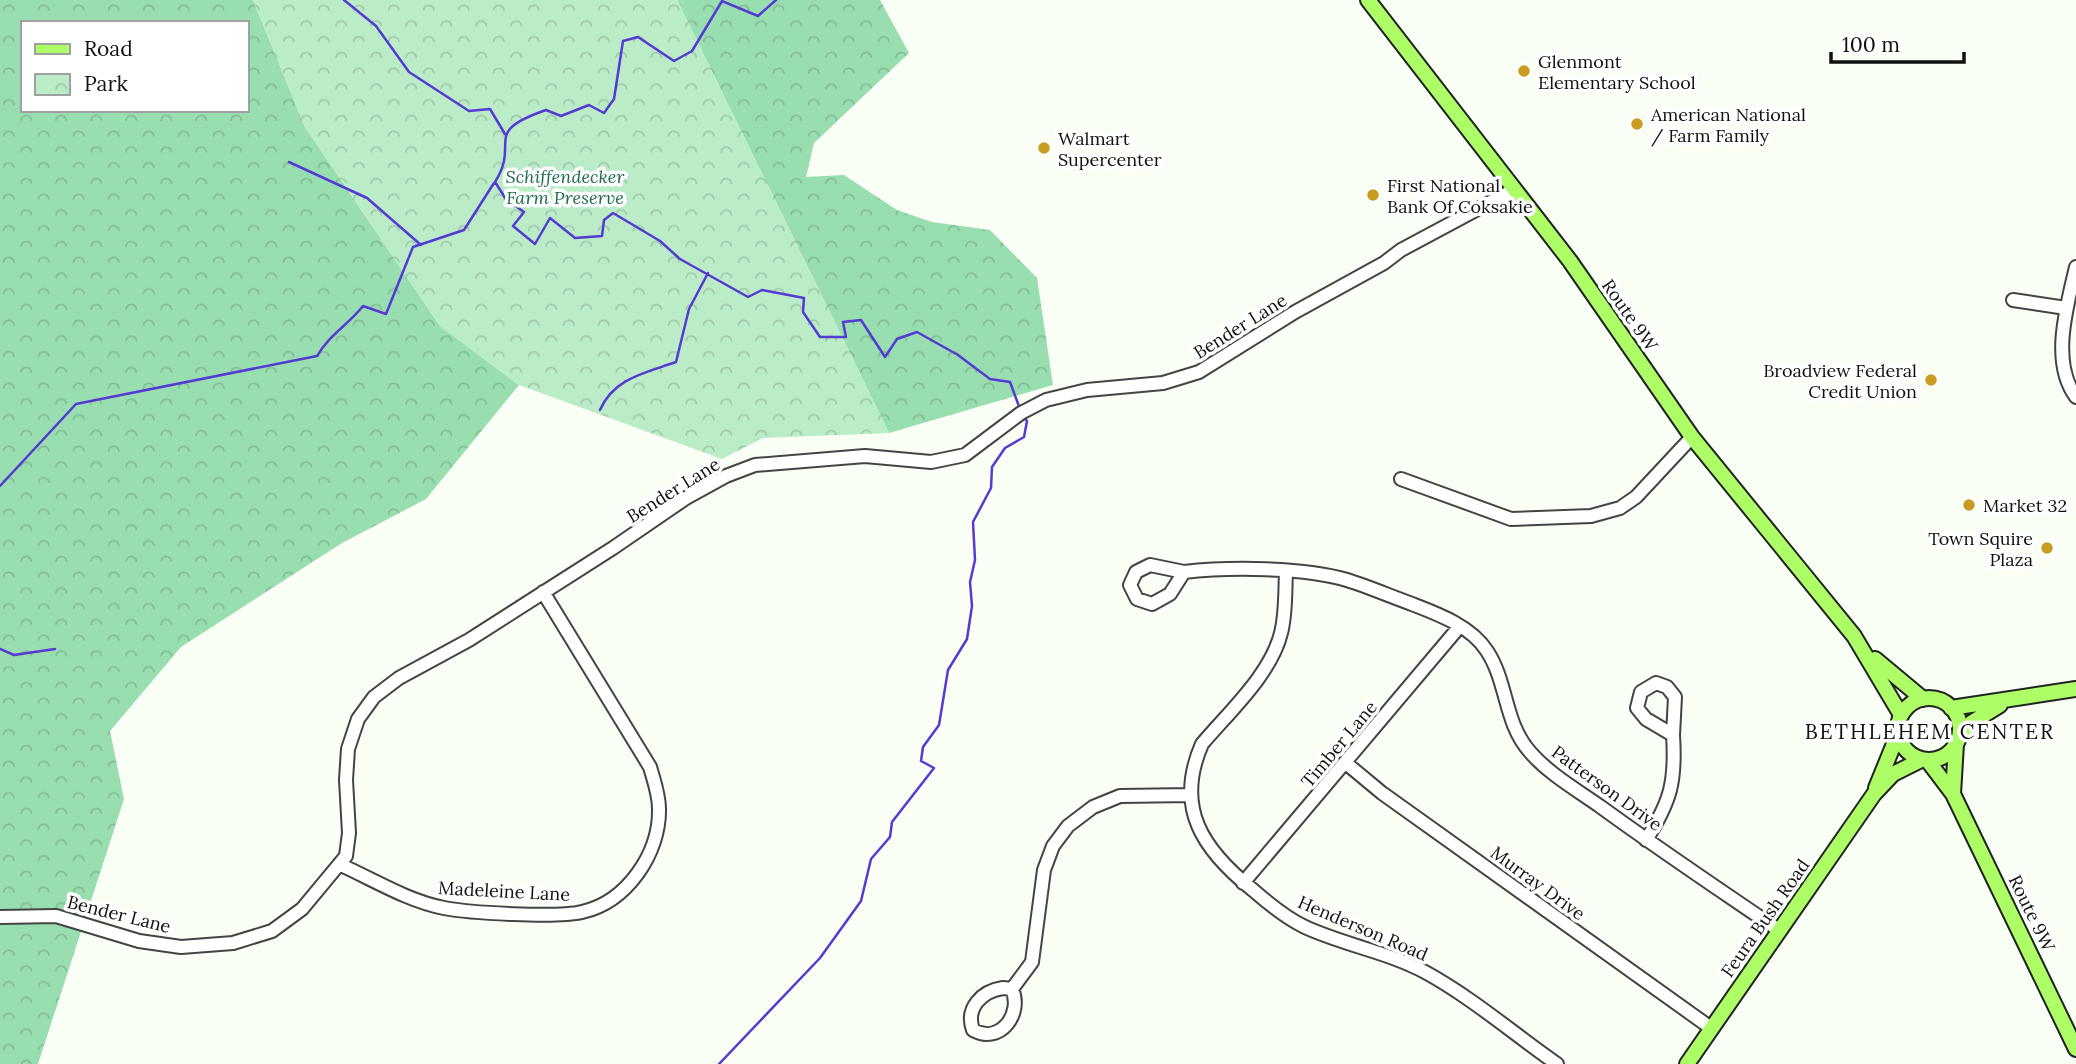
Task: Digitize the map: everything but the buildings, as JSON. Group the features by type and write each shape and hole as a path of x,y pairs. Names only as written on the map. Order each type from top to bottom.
{"main road":[{"name":"Route 9W","path":"1368,0 1570,261 1692,437 1863,649 1900,715"},
{"name":"Route 9W","path":"1863,649 1923,699"},
{"path":"1951,708 2076,689"},
{"path":"1957,742 1959,723 1951,708 1943,702 1923,699 1914,702 1900,715 1898,734 1906,751 1924,760 1944,756 1957,742 1971,723 2011,699"},
{"name":"Feura Bush Road","path":"1874,794 1898,734"},
{"name":"Route 9W","path":"1953,794 1957,742"},
{"name":"Route 9W","path":"1924,760 1953,794 2076,1049"},
{"name":"Feura Bush Road","path":"1686,1064 1874,794 1893,774 1924,760"}],"street":[{"name":"Bender Lane","path":"0,917 36,915 67,918 160,945 222,945 256,938 279,927 302,909 341,865 349,839 346,759 353,731 365,708 399,678 469,640 686,498 736,471 755,465 854,456 931,463 953,459 973,451 1021,413 1046,400 1087,390 1163,383 1199,372 1323,296 1384,263 1401,250 1515,189"},
{"path":"2076,267 2067,308 2064,361 2076,397"},
{"path":"2013,300 2067,308"},
{"path":"1401,479 1511,519 1591,516 1620,508 1636,497 1692,437"},
{"name":"Patterson Drive","path":"1184,572 1211,569 1345,579 1430,611 1460,626 1487,650 1497,668 1511,723 1530,752 1547,768 1646,840 1780,931"},
{"name":"Henderson Road","path":"1286,573 1282,632 1275,648 1267,664 1202,744 1193,769 1191,794 1200,835 1217,858 1273,907 1305,926 1428,974 1557,1064"},
{"name":"Madeleine Lane","path":"341,865 423,903 446,909 560,915 583,912 601,905 621,892 635,877 648,856 656,834 659,811 654,779 642,753 543,592"},
{"name":"Timber Lane","path":"1244,883 1347,764 1460,626"},
{"path":"1646,840 1662,816 1674,784 1673,735"},
{"name":"Murray Drive","path":"1347,764 1382,793 1711,1028"},
{"path":"1012,989 1032,962 1044,870 1053,846 1068,826 1093,807 1120,796 1191,794"}],"green space":[{"path":"0,0 253,0 305,127 440,326 519,385 426,499 342,543 181,647 110,731 124,799 38,1064 0,1064"},
{"name":"Schiffendecker Farm Preserve","path":"253,0 677,0 889,433 763,438 722,459 519,385 440,326 305,127"},
{"path":"677,0 880,0 909,53 814,143 806,177 844,175 897,210 932,222 990,230 1037,278 1053,385 889,433"}],"waterway":[{"path":"344,0 376,26 409,72 469,111 490,109 505,134"},
{"path":"776,0 758,16 722,1 692,51 674,61 638,37 623,41 614,99 604,113 589,105 561,116 546,110 514,125 505,139 505,157 495,182 506,199 524,212 513,226 535,244 550,218 575,238 602,236 604,220 613,213 660,241 680,259 748,297 762,290 804,298 803,312 820,337 846,337 843,322 861,320 885,357 897,339 917,332 958,355 990,379 1010,382 1020,409"},
{"path":"289,162 367,198 421,245"},
{"path":"0,486 76,404 317,356 327,342 363,306 386,314 413,247 464,230 494,183"},
{"path":"600,410 606,399 622,384 676,362 689,309 708,273"},
{"path":"719,1064 820,958 861,901 871,859 890,837 892,822 934,768 921,761 923,747 939,725 948,670 967,639 972,606 970,582 975,560 973,522 991,488 992,467 1005,448 1024,437 1027,421 1024,417"},
{"path":"0,649 14,655 55,649"}],"place":[{"name":"Glenmont Elementary School","path":"1524,71"},
{"name":"American National / Farm Family","path":"1637,124"},
{"name":"Walmart Supercenter","path":"1044,148"},
{"name":"First National Bank Of Coksakie","path":"1373,195"},
{"name":"Broadview Federal Credit Union","path":"1931,380"},
{"name":"Market 32","path":"1969,505"},
{"name":"Town Squire Plaza","path":"2047,548"}],"district":[{"name":"BETHLEHEM CENTER","path":"1930,731"}]}
